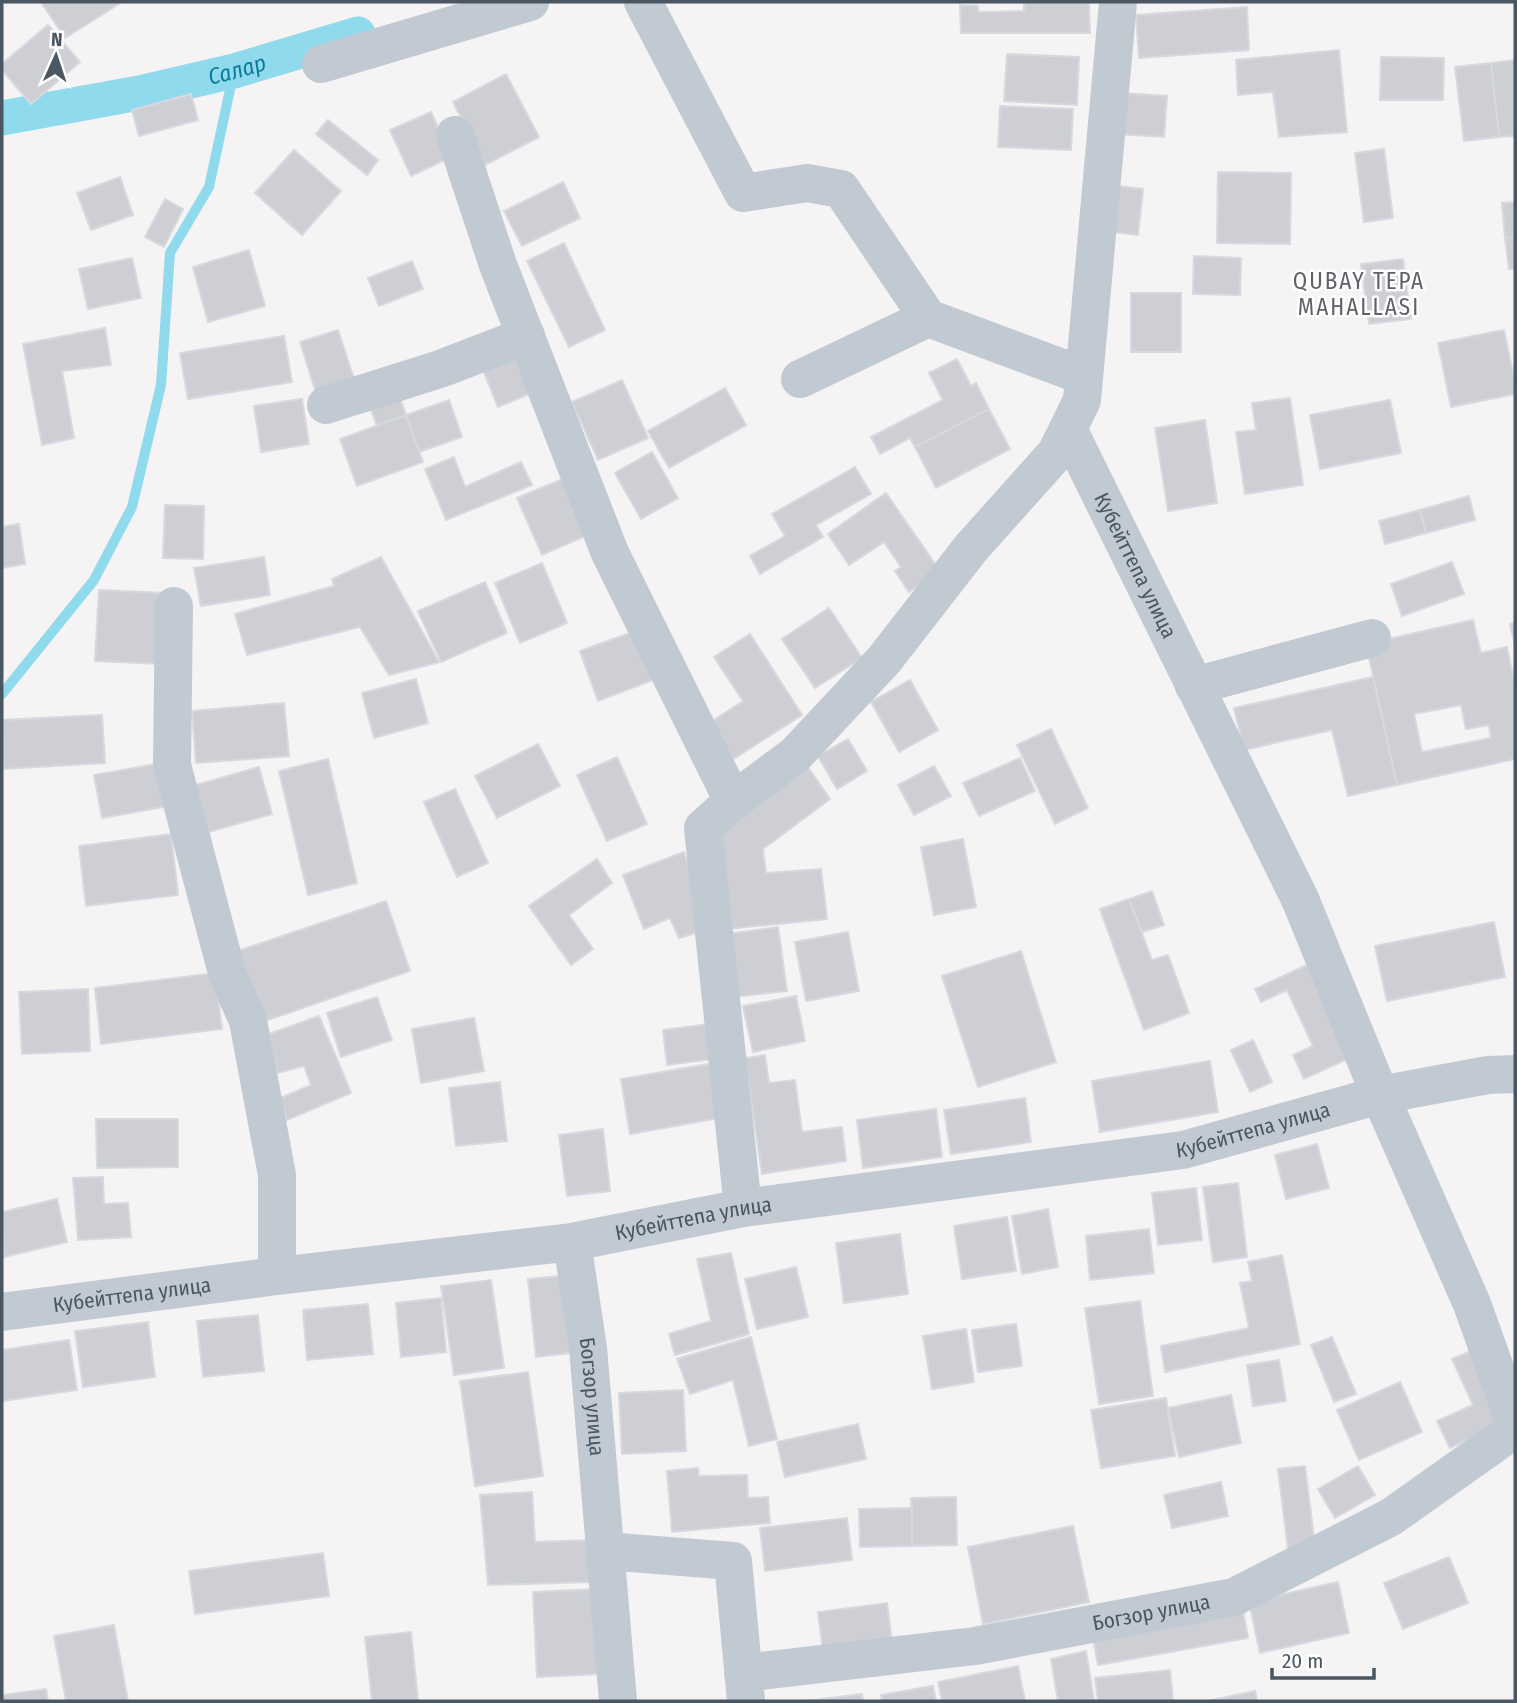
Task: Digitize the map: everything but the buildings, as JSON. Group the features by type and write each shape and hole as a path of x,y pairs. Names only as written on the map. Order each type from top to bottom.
{"street":[{"path":"321,64 530,2"},
{"path":"643,2 743,193 807,183 841,189 928,317 1084,376"},
{"path":"743,1208 703,828 733,801 795,755 884,660 971,548 1056,453 1082,400 1118,2"},
{"path":"455,135 498,265 610,553 733,801"},
{"path":"800,379 928,317"},
{"path":"326,405 440,369 526,336"},
{"name":"Кубейттепа улица","path":"1068,429 1300,899 1380,1095 1472,1304 1515,1427"},
{"path":"174,607 172,765 227,973 248,1021 277,1175 278,1276"},
{"path":"1194,686 1372,638"},
{"name":"Кубейттепа улица","path":"2,1312 572,1242 743,1208 1183,1150 1380,1095 1489,1075 1515,1074"},
{"name":"Богзор улица","path":"572,1242 588,1348 618,1701"},
{"name":"Богзор улица","path":"605,1550 733,1561 744,1687 1234,1597 1391,1517 1515,1427"}],"waterway":[{"name":"Салар","path":"2,118 139,93 234,71 358,34"},
{"path":"2,694 94,580 132,507 161,385 170,253 209,187 234,71"}],"district":[{"name":"QUBAY TEPA MAHALLASI","path":"1359,294"}]}
